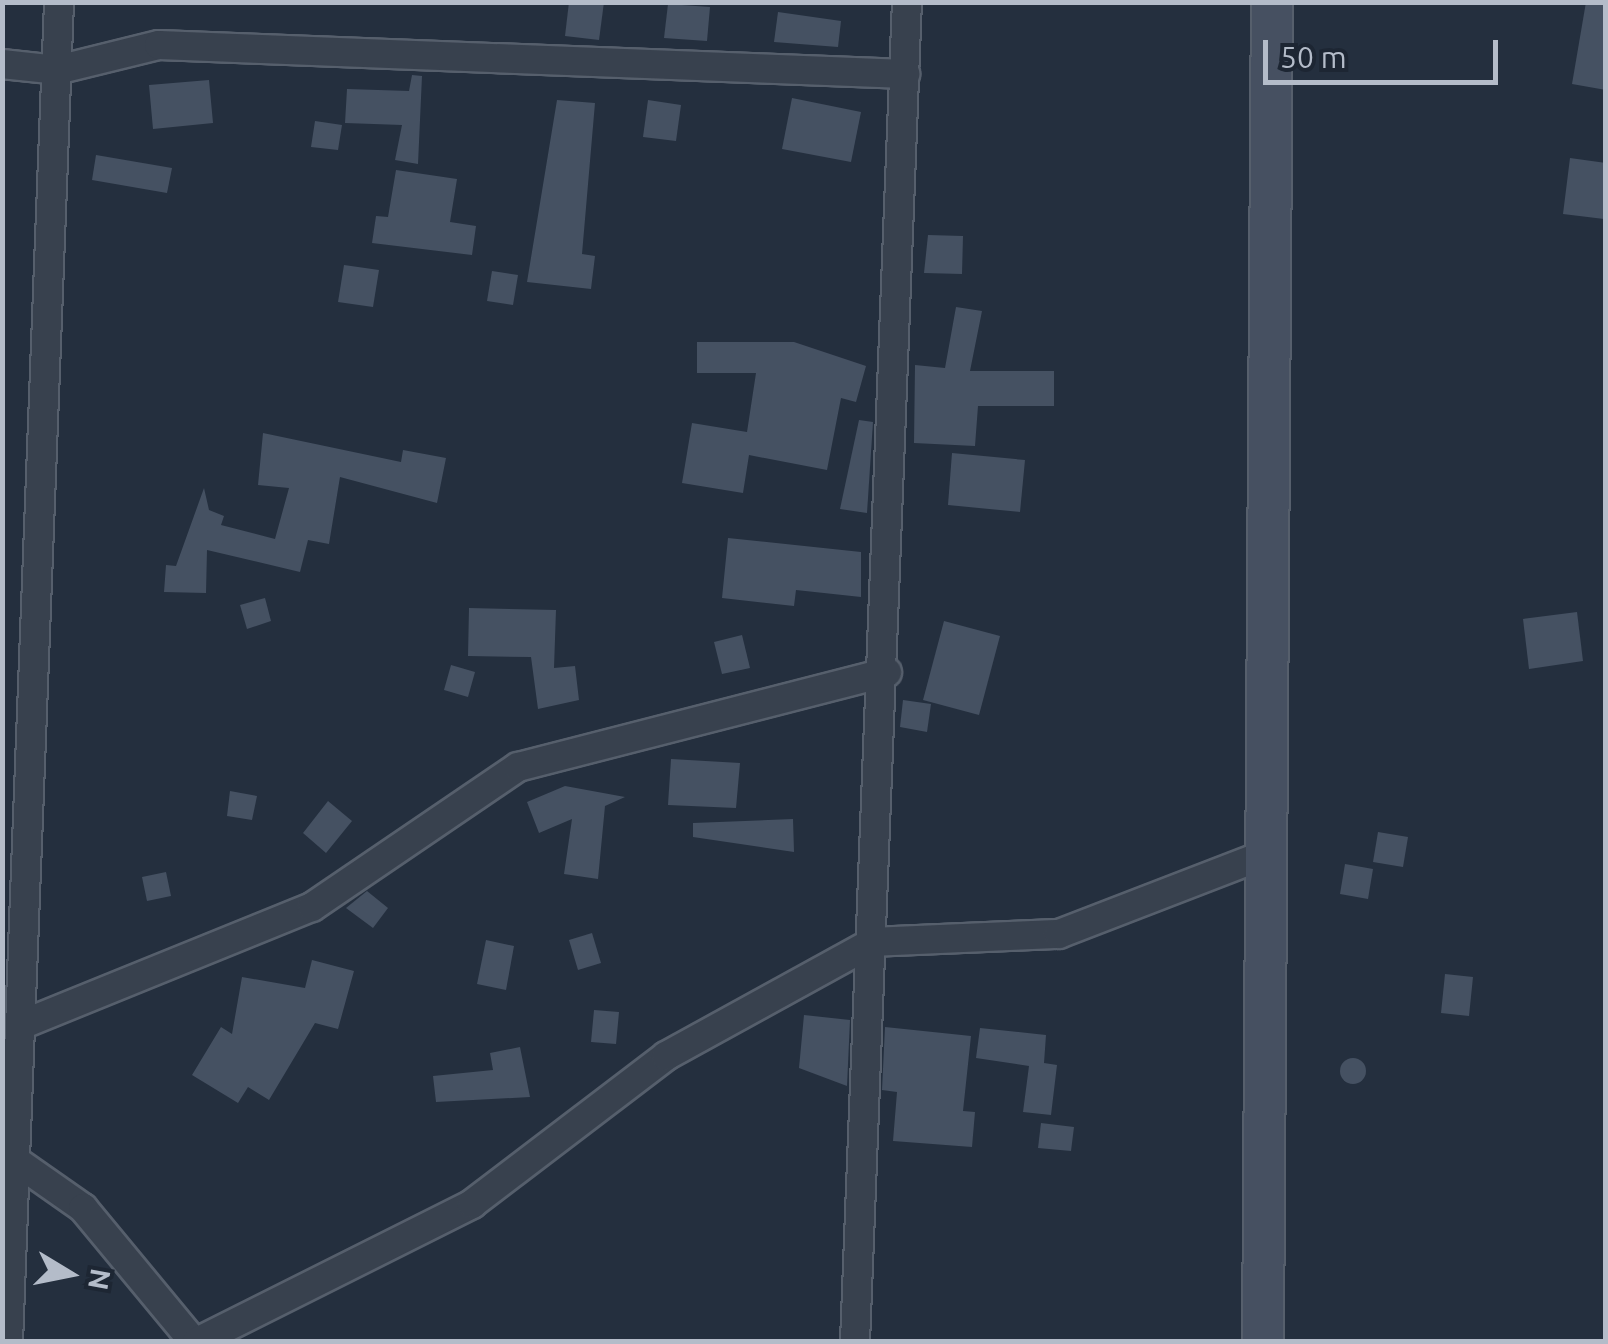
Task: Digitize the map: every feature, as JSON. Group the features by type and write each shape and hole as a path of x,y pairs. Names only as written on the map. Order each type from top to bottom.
{"street":[{"path":"8,1342 9,1157 20,1025 59,2"},
{"path":"854,1342 887,672 907,2"},
{"path":"1263,1342 1272,2"},
{"path":"2,64 57,70 159,45 905,74"},
{"path":"20,1025 312,908 518,767 887,672"},
{"path":"9,1157 82,1208 195,1342 472,1204 666,1056 873,942 1059,934 1266,854"}],"building":[{"path":"569,2 604,2 599,40 565,36"},
{"path":"1586,2 1606,2 1606,90 1572,84"},
{"path":"668,4 710,7 707,41 664,38"},
{"path":"778,12 841,21 838,47 774,42"},
{"path":"412,75 422,76 418,164 395,160 402,125 345,123 347,89 409,91"},
{"path":"209,80 213,123 153,129 149,85"},
{"path":"792,98 861,112 851,162 782,149"},
{"path":"557,100 595,103 582,254 595,256 591,289 527,282"},
{"path":"648,100 681,105 676,141 643,137"},
{"path":"315,121 342,125 338,150 311,147"},
{"path":"96,155 172,168 167,193 92,180"},
{"path":"1570,158 1606,163 1604,219 1563,214"},
{"path":"396,170 457,179 450,222 476,226 472,255 372,243 376,216 388,217"},
{"path":"928,235 963,236 962,274 924,273"},
{"path":"344,265 379,270 373,307 338,302"},
{"path":"492,271 518,275 513,305 487,301"},
{"path":"956,307 982,311 970,371 1054,371 1054,406 978,406 975,446 914,443 915,365 945,368"},
{"path":"697,342 794,342 866,366 856,402 841,398 827,470 749,455 743,493 682,483 692,423 747,432 756,373 697,373"},
{"path":"859,420 873,422 867,513 840,509"},
{"path":"263,433 401,462 403,450 446,458 437,503 340,477 329,544 308,540 300,572 207,550 206,593 164,592 166,565 176,566 204,488 209,510 224,516 221,525 275,539 289,488 258,485"},
{"path":"952,453 1025,460 1020,512 948,505"},
{"path":"728,538 861,552 861,597 796,590 794,606 722,598"},
{"path":"265,598 271,621 247,629 240,605"},
{"path":"469,608 556,610 554,668 575,666 579,700 538,709 531,657 468,656"},
{"path":"1577,612 1583,661 1529,669 1523,619"},
{"path":"944,621 1000,636 979,715 923,700"},
{"path":"742,635 750,668 722,674 714,642"},
{"path":"451,665 475,672 468,697 444,690"},
{"path":"903,700 931,704 927,732 900,727"},
{"path":"671,759 740,763 736,808 668,805"},
{"path":"565,786 625,797 605,806 598,879 564,874 572,819 539,833 527,802"},
{"path":"230,791 257,796 252,820 227,816"},
{"path":"328,801 352,821 326,853 303,833"},
{"path":"793,819 794,852 693,837 693,823"},
{"path":"1378,832 1408,837 1403,867 1373,862"},
{"path":"1345,864 1373,869 1368,899 1340,894"},
{"path":"166,872 171,896 147,901 142,877"},
{"path":"367,891 388,908 373,928 346,908"},
{"path":"592,933 601,963 578,970 569,940"},
{"path":"486,940 514,946 506,990 477,984"},
{"path":"312,960 354,971 338,1029 315,1023 269,1100 248,1087 238,1103 192,1075 221,1027 232,1034 242,977 305,988"},
{"path":"1445,974 1473,977 1469,1016 1441,1013"},
{"path":"594,1010 619,1012 616,1044 591,1042"},
{"path":"804,1015 850,1020 847,1086 799,1068"},
{"path":"885,1027 971,1036 963,1111 975,1112 972,1147 893,1141 897,1092 882,1090"},
{"path":"980,1028 1046,1035 1044,1063 1057,1065 1051,1115 1023,1112 1029,1066 976,1058"},
{"path":"520,1047 530,1097 436,1102 433,1076 493,1070 490,1053"},
{"path":"1353,1058 1362,1062 1366,1071 1362,1080 1353,1084 1344,1080 1340,1071 1344,1062"},
{"path":"1041,1123 1074,1127 1071,1151 1038,1148"}]}
